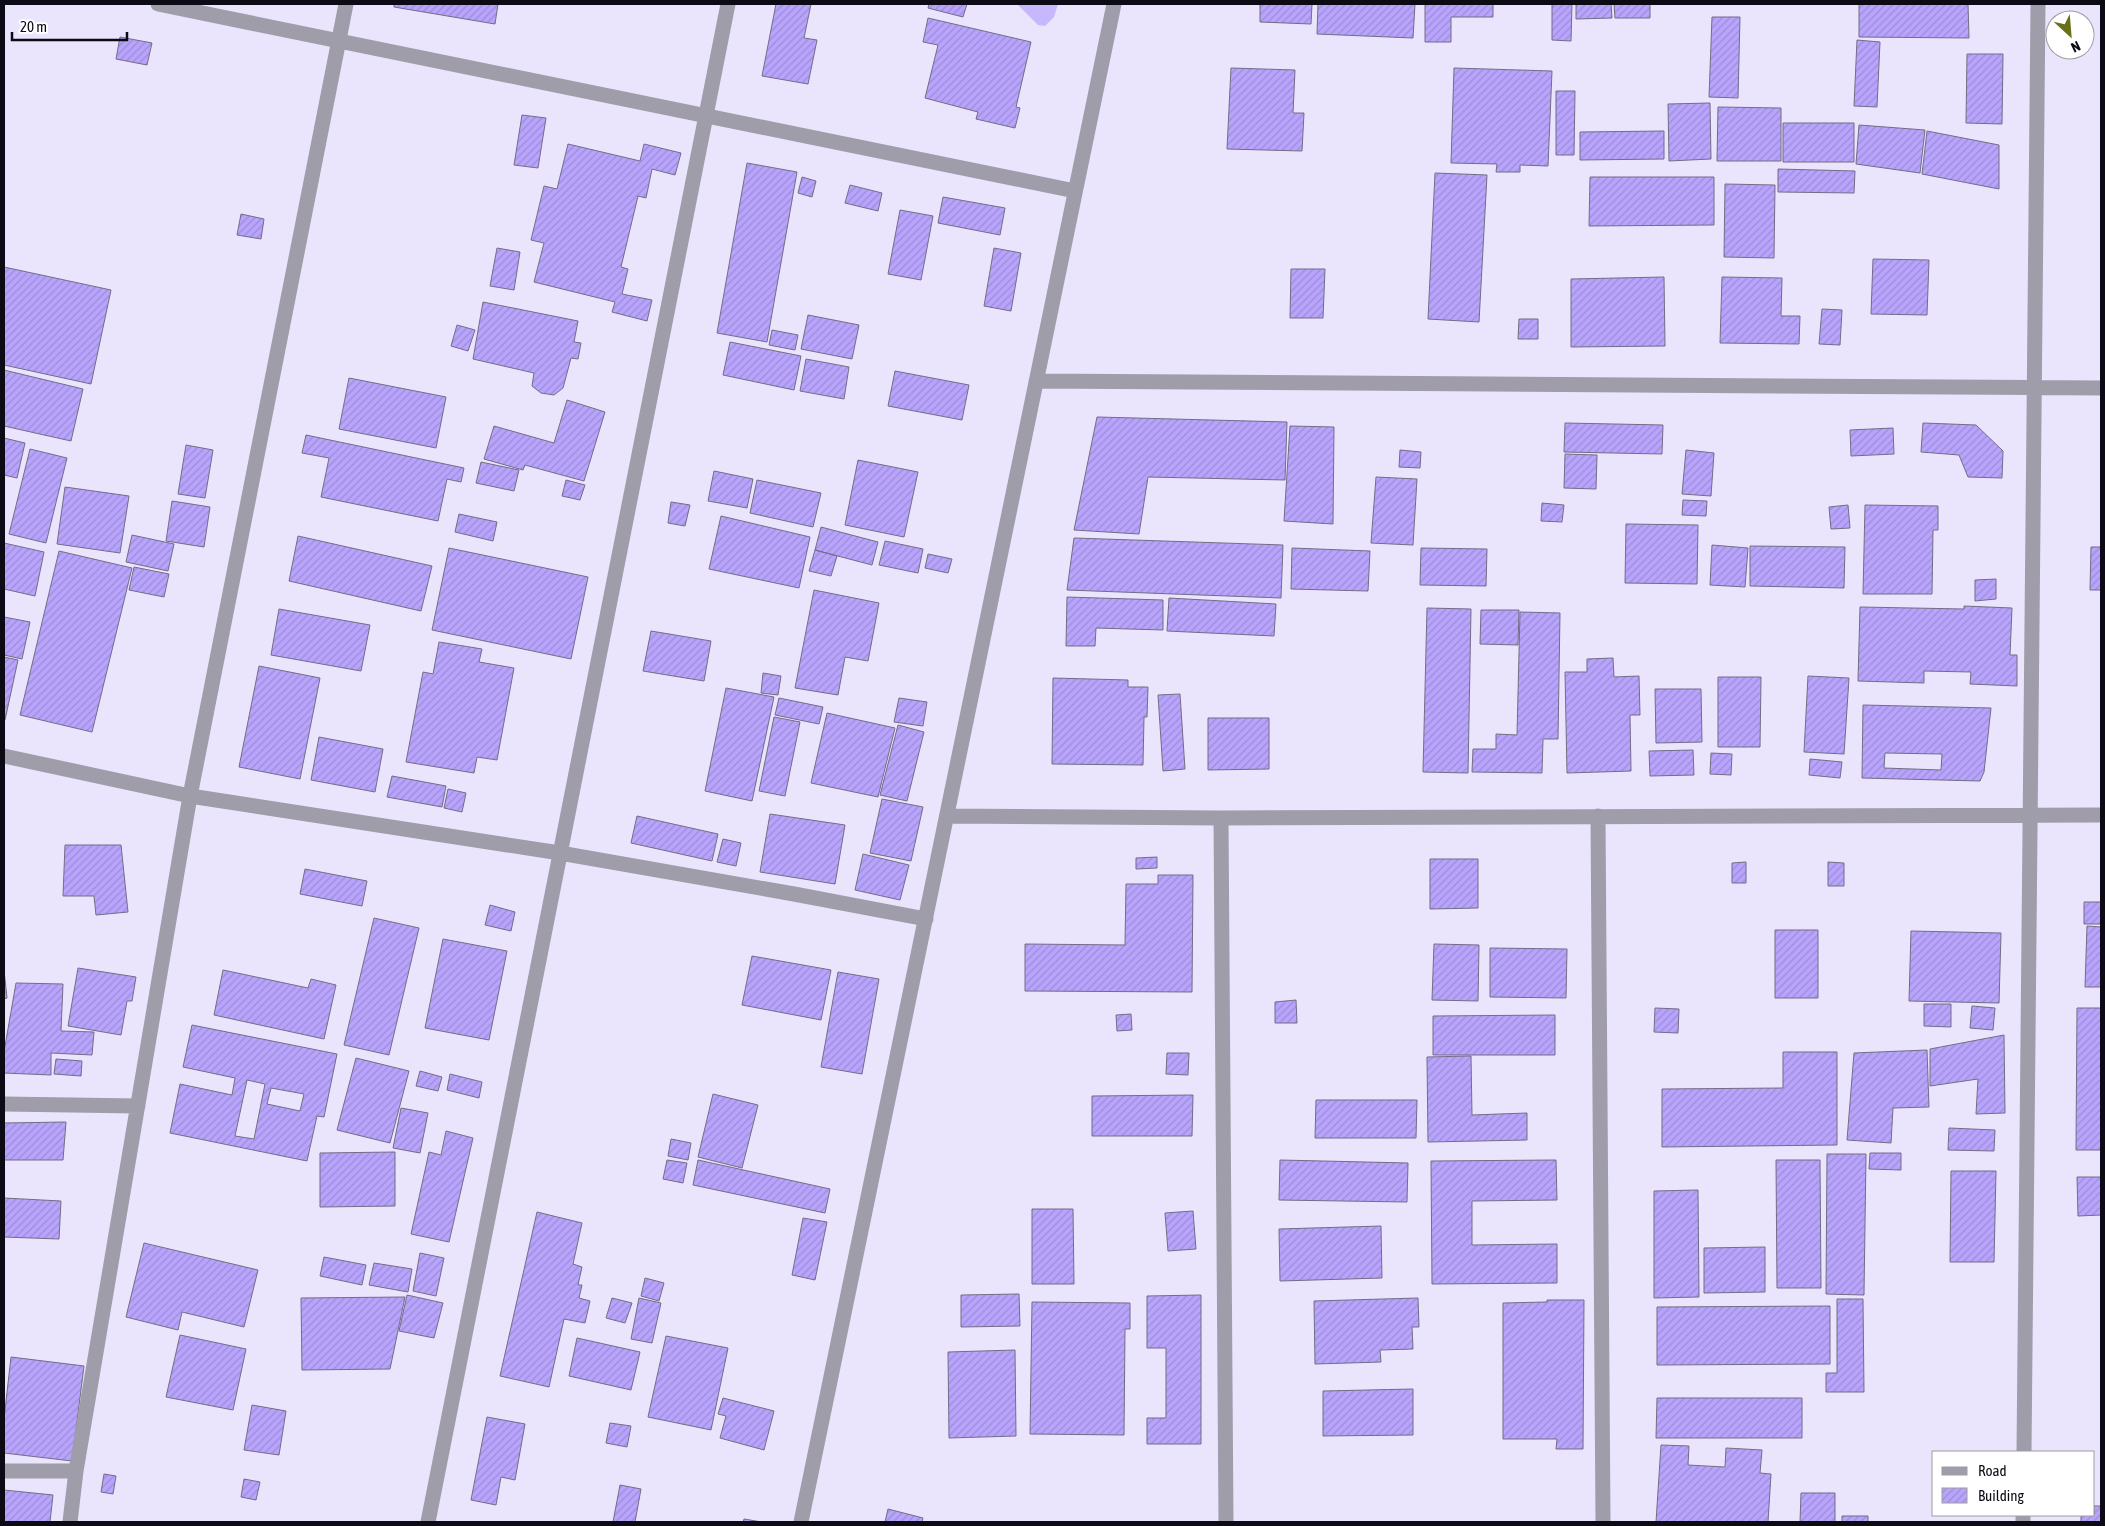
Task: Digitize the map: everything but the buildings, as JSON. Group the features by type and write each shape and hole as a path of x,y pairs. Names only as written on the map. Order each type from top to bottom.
{"street":[{"path":"158,4 1075,192"},
{"path":"70,1522 76,1471 190,796 346,4"},
{"path":"428,1522 728,4"},
{"path":"801,1522 1114,4"},
{"path":"2024,1451 2038,4"},
{"path":"1036,381 2101,388"},
{"path":"4,756 190,796 560,853 926,919"},
{"path":"947,816 1221,818 2101,815"},
{"path":"1598,816 1603,1522"},
{"path":"1221,818 1226,1522"},
{"path":"4,1104 138,1106"},
{"path":"4,1471 76,1471"}],"shaded area":[{"path":"1017,4 1058,4 1054,17 1045,26 1038,25"}]}
